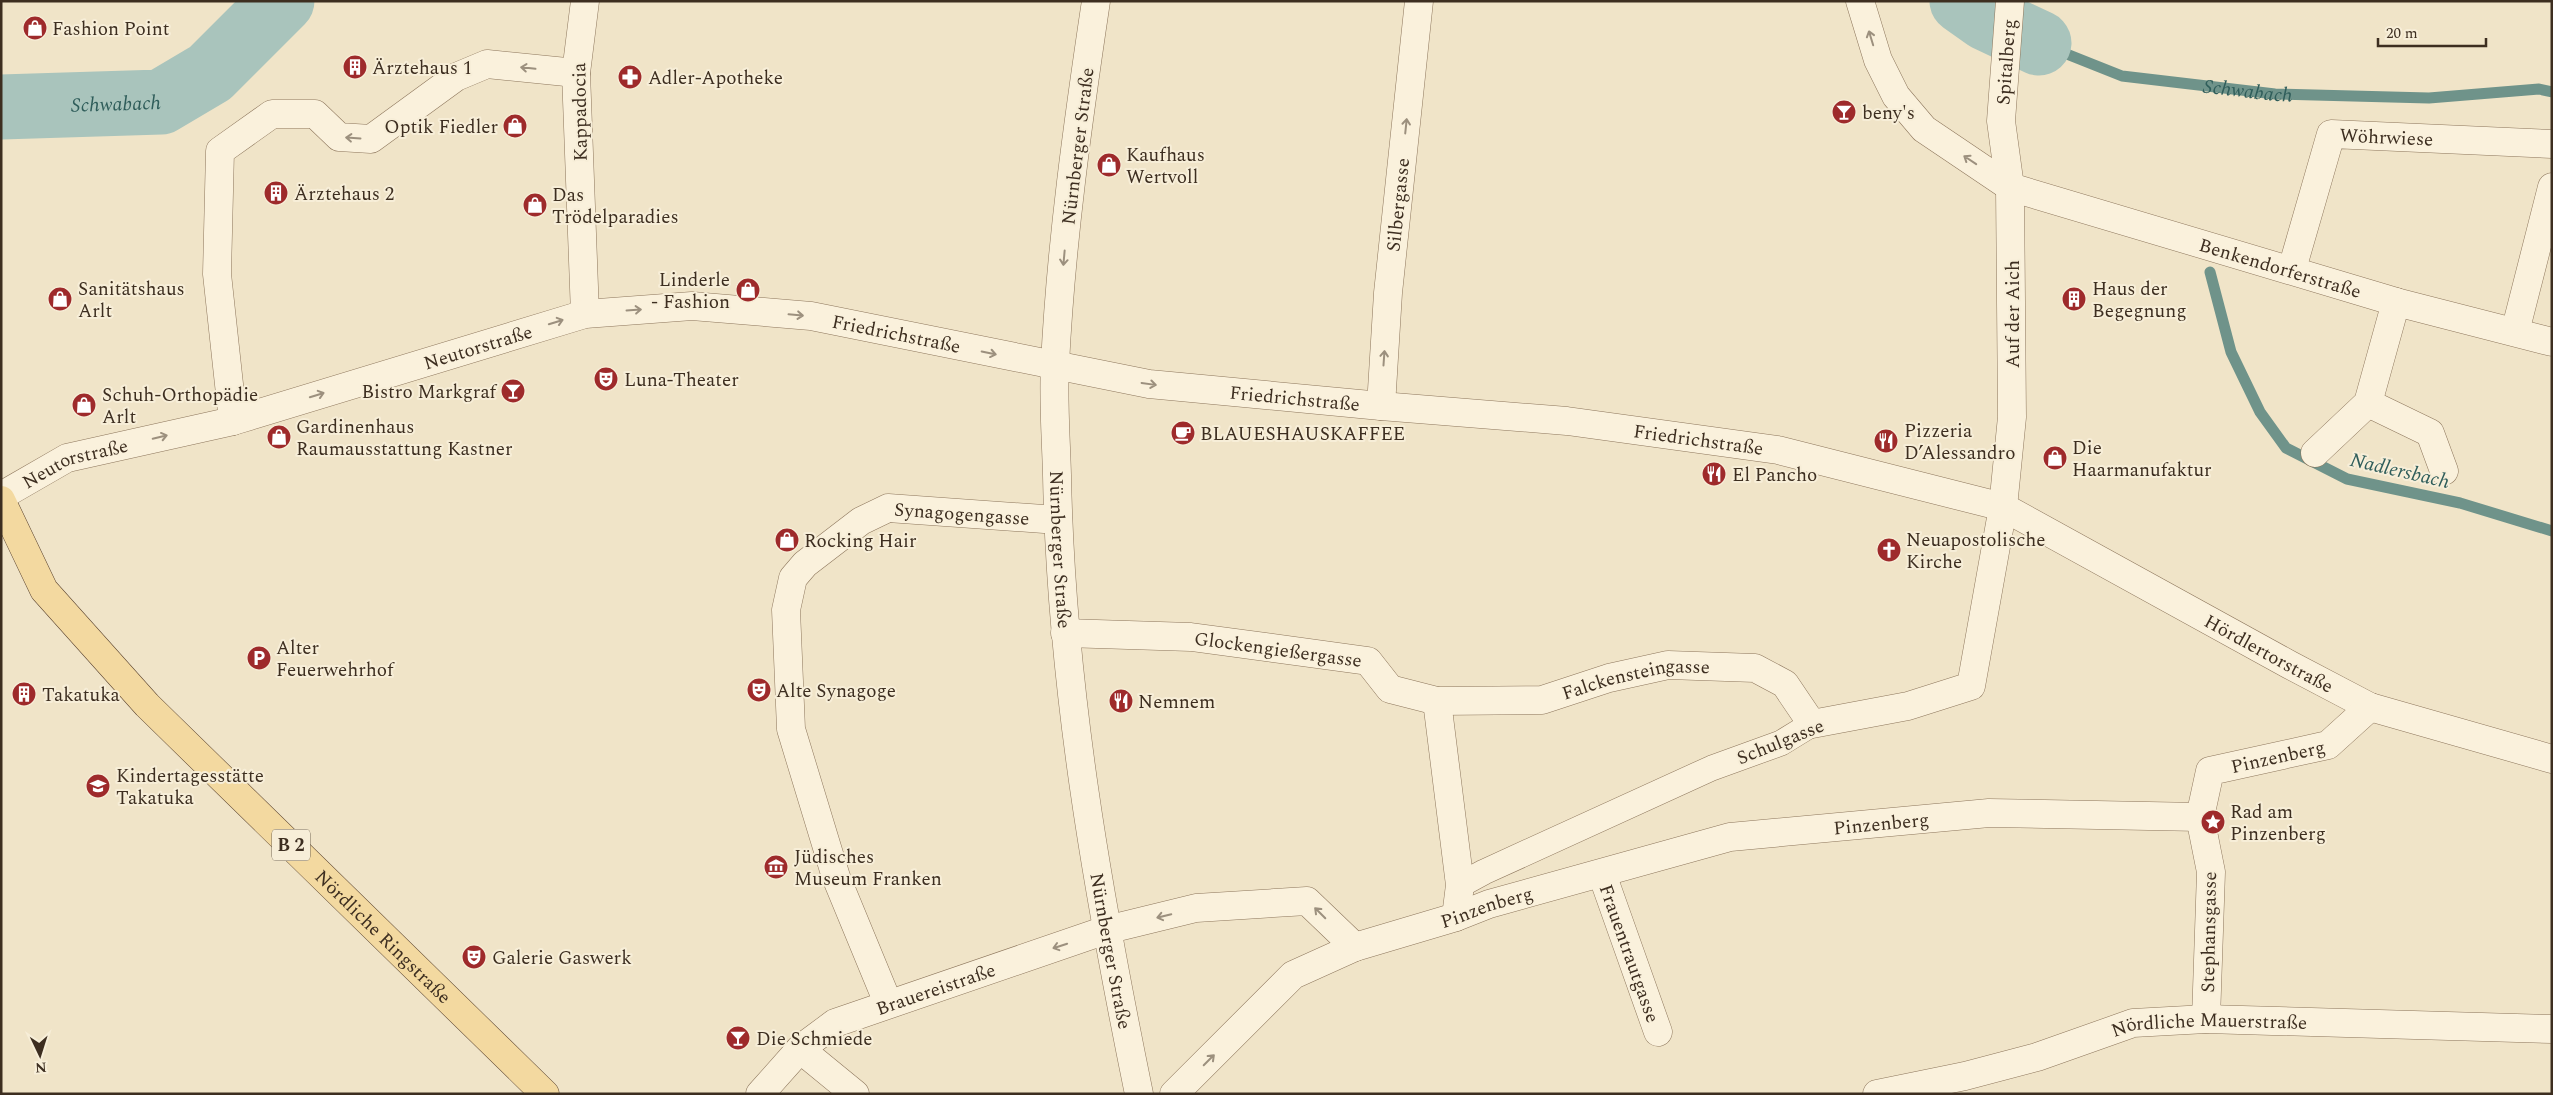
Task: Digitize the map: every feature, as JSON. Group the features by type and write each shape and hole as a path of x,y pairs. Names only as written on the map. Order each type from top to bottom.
{"main road":[{"name":"Nördliche Ringstraße","path":"1,498 44,590 147,705 545,1094"}],"street":[{"name":"Kappadocia","path":"585,1 576,73 585,314"},
{"name":"Nürnberger Straße","path":"1096,1 1076,136 1054,366 1058,520 1065,633 1085,800 1106,930 1139,1094"},
{"name":"Silbergasse","path":"1381,406 1388,293 1419,1"},
{"name":"Benkendorferstraße","path":"1860,1 1878,60 1896,96 1924,129 2010,188 2292,269 2396,302 2552,342"},
{"name":"Spitalberg","path":"2001,121 2010,1"},
{"path":"233,421 217,274 220,151 272,114 315,114 339,137 370,139 456,77 487,64 576,73"},
{"name":"Auf der Aich","path":"2001,121 2010,188 2012,417 2003,506"},
{"name":"Wöhrwiese","path":"2292,269 2331,134 2552,144"},
{"path":"2515,332 2552,187"},
{"path":"2315,453 2368,404 2396,302"},
{"name":"Friedrichstraße","path":"585,314 692,306 811,316 1149,384 1567,421 1778,450 2003,506"},
{"name":"Neutorstraße","path":"1,498 67,458 233,421 585,314"},
{"path":"2368,404 2430,433 2444,472"},
{"name":"Hördlertorstraße","path":"2003,506 2290,666 2370,707 2552,759"},
{"name":"Schulgasse","path":"1460,885 1484,872 1712,768 1781,743 1812,724 1908,706 1971,686 2003,506"},
{"name":"Synagogengasse","path":"888,1003 836,877 791,730 786,610 793,578 805,564 861,521 888,508 1058,520"},
{"name":"Glockengießergasse","path":"1065,633 1191,637 1368,661 1390,689 1437,701"},
{"name":"Falckensteingasse","path":"1437,701 1542,700 1609,678 1668,664 1755,668 1785,684 1812,724"},
{"path":"1437,701 1460,885 1456,917"},
{"name":"Pinzenberg","path":"1174,1094 1293,975 1355,947 1456,917 1489,904 1730,837 1989,813 2200,817 2210,771 2328,744 2370,707"},
{"name":"Stephansgasse","path":"2200,817 2211,872 2206,1019"},
{"name":"Frauentrautgasse","path":"1602,874 1658,1032"},
{"path":"1106,930 1196,908 1308,901 1355,947"},
{"name":"Brauereistraße","path":"760,1094 800,1048 835,1023 888,1003 1106,930"},
{"name":"Nördliche Mauerstraße","path":"1878,1094 1965,1076 2038,1057 2133,1023 2206,1019 2552,1029"},
{"path":"800,1048 855,1094"}],"waterway":[{"name":"Schwabach","path":"1,107 161,102 210,73 282,1"},
{"name":"Schwabach","path":"1962,1 1986,18 2039,43"},
{"name":"Schwabach","path":"2039,43 2122,76 2275,94 2429,98 2539,89 2552,92"},
{"name":"Nadlersbach","path":"2210,272 2231,352 2260,412 2286,448 2347,479 2460,503 2552,531"}],"place":[{"name":"Fashion Point","path":"35,28"},
{"name":"Ärztehaus 1","path":"355,67"},
{"name":"Adler-Apotheke","path":"630,77"},
{"name":"beny's","path":"1844,112"},
{"name":"Optik Fiedler","path":"515,126"},
{"name":"Kaufhaus Wertvoll","path":"1109,165"},
{"name":"Ärztehaus 2","path":"276,193"},
{"name":"Das Trödelparadies","path":"535,205"},
{"name":"Linderle - Fashion","path":"748,290"},
{"name":"Sanitätshaus Arlt","path":"60,299"},
{"name":"Haus der Begegnung","path":"2074,299"},
{"name":"Luna-Theater","path":"606,379"},
{"name":"Bistro Markgraf","path":"513,391"},
{"name":"Schuh-Orthopädie Arlt","path":"84,405"},
{"name":"BLAUESHAUSKAFFEE","path":"1183,433"},
{"name":"Gardinenhaus Raumausstattung Kastner","path":"279,437"},
{"name":"Pizzeria D’Alessandro","path":"1886,441"},
{"name":"Die Haarmanufaktur","path":"2055,458"},
{"name":"El Pancho","path":"1714,474"},
{"name":"Rocking Hair","path":"787,540"},
{"name":"Neuapostolische Kirche","path":"1889,550"},
{"name":"Alter Feuerwehrhof","path":"259,658"},
{"name":"Alte Synagoge","path":"759,690"},
{"name":"Takatuka","path":"24,694"},
{"name":"Nemnem","path":"1121,701"},
{"name":"Kindertagesstätte Takatuka","path":"98,786"},
{"name":"Rad am Pinzenberg","path":"2213,822"},
{"name":"Jüdisches Museum Franken","path":"776,867"},
{"name":"Galerie Gaswerk","path":"474,957"},
{"name":"Die Schmiede","path":"738,1038"}]}
